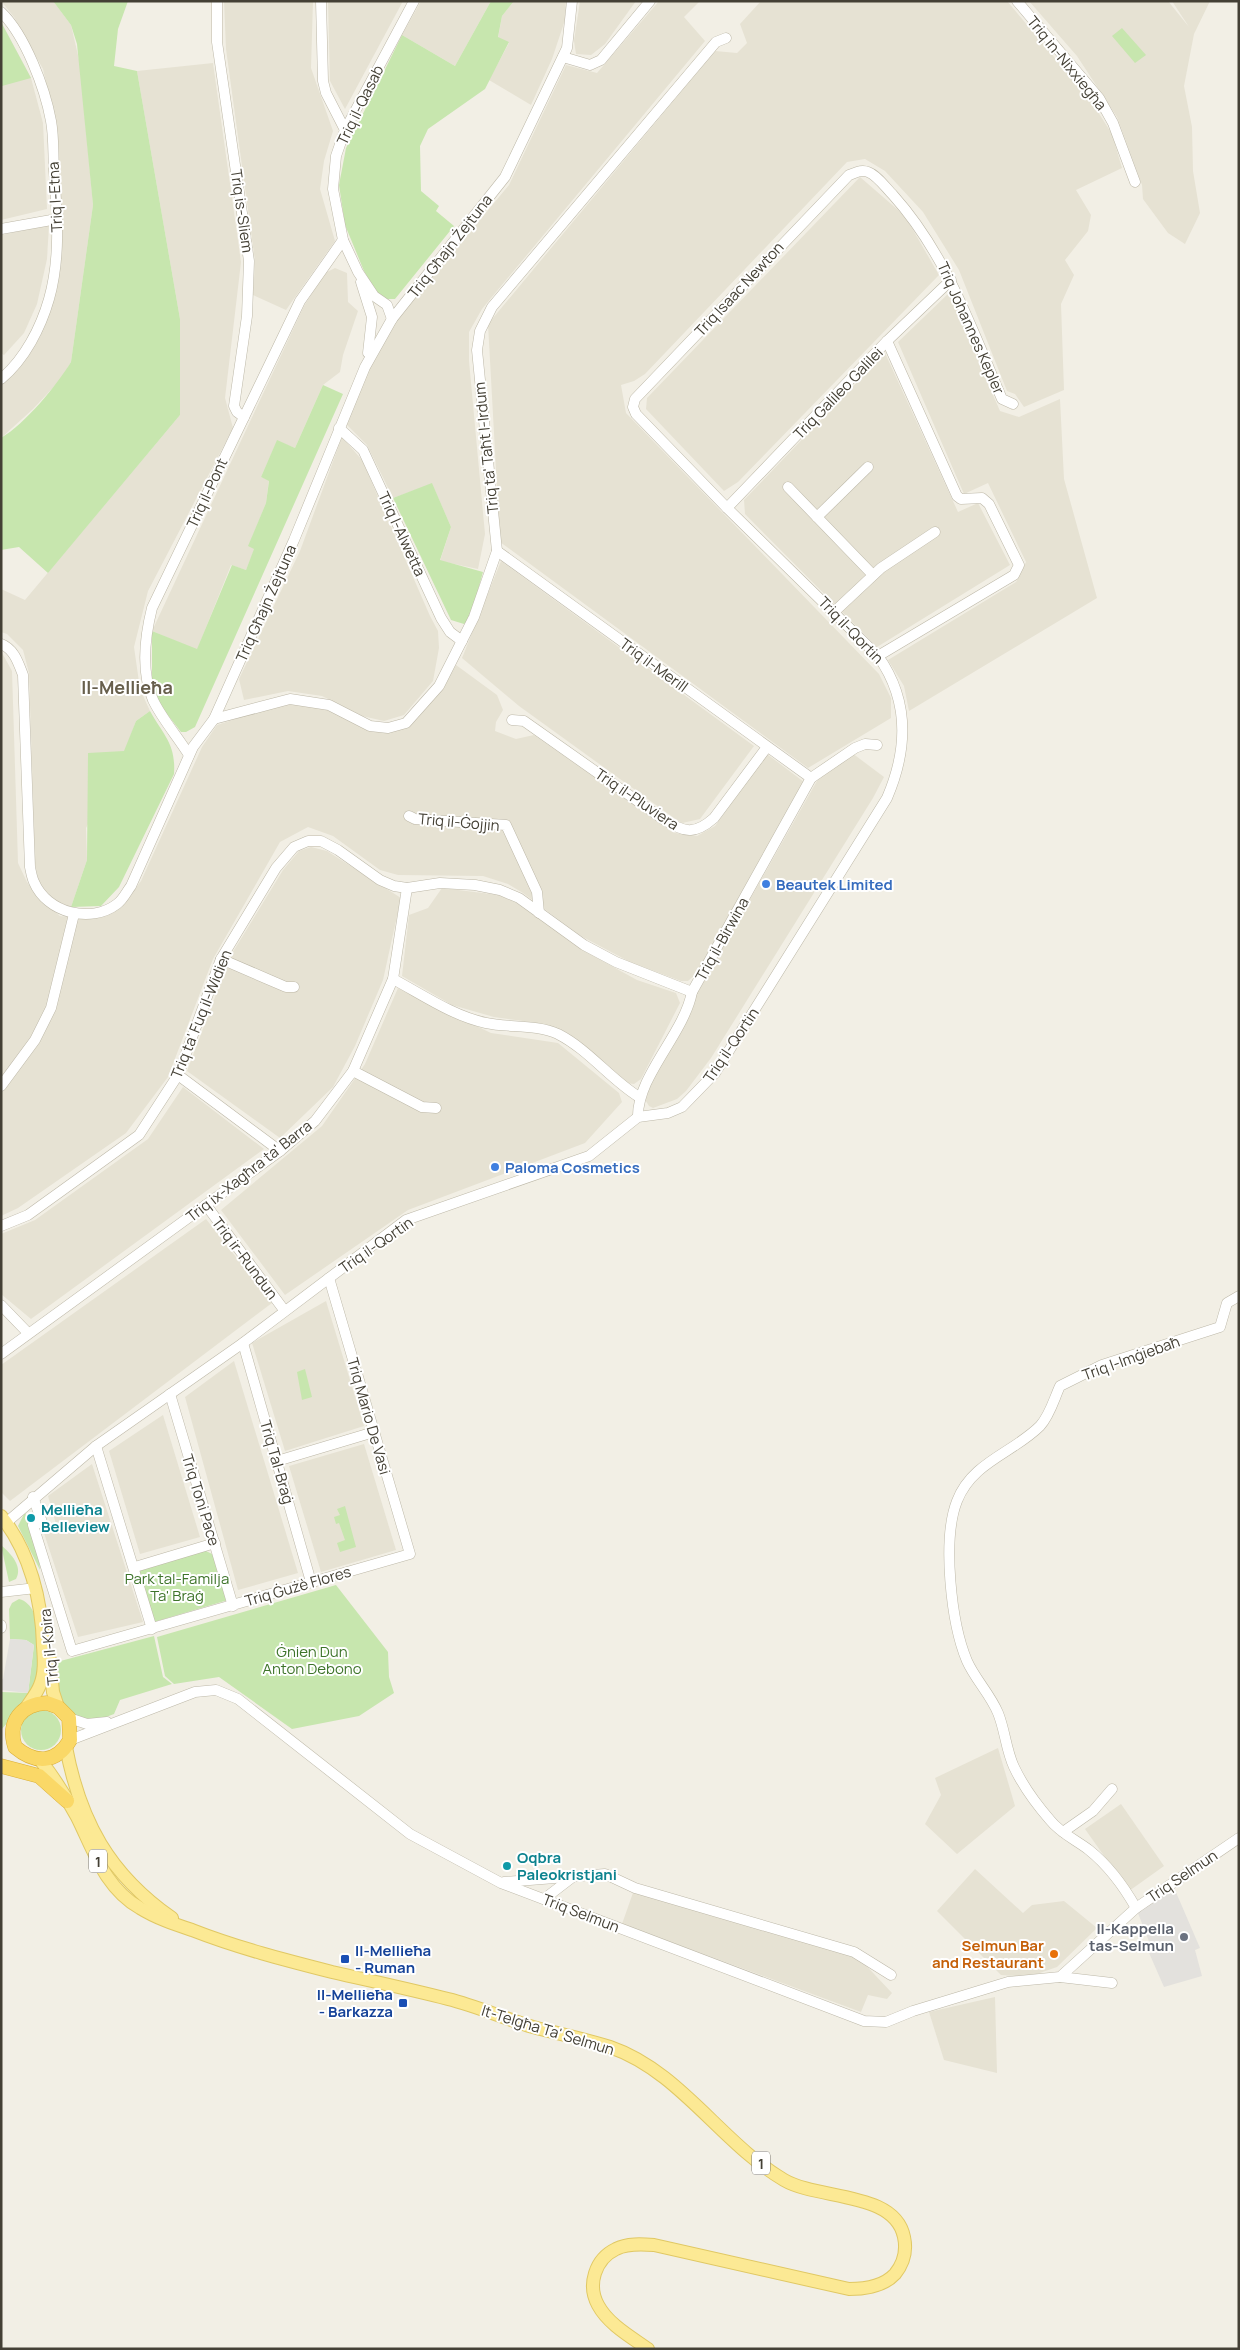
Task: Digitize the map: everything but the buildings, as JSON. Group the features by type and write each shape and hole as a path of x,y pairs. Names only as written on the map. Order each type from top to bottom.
{"highway":[{"path":"1,1739 19,1714 26,1708 36,1704 47,1703 58,1708 69,1718"},
{"name":"1","path":"68,1744 69,1718"},
{"name":"1","path":"12,1726 15,1747 36,1760"},
{"path":"1,1766 59,1754 68,1744"},
{"path":"1,1766 39,1776 67,1801"}],"main road":[{"name":"Triq il-Kbira","path":"4,1519 36,1588 44,1599 53,1692 58,1708"},
{"name":"Triq il-Kbira","path":"26,1708 40,1685 43,1671 42,1616 36,1588"},
{"name":"It-Telgħa Ta' Selmun","path":"68,1744 70,1771 83,1809 101,1848 133,1887 187,1928"},
{"name":"It-Telgħa Ta' Selmun","path":"36,1760 54,1778 101,1868 115,1889 143,1910 230,1944 450,1999 530,2026 611,2048 655,2072 753,2157 785,2180 812,2191 882,2208 893,2216 903,2230 906,2247 899,2269 891,2278 864,2289 848,2289 654,2245 628,2245 616,2248 605,2256 599,2264 592,2284 594,2295 598,2305 607,2317 648,2349"}],"street":[{"name":"Triq is-Sliem","path":"217,1 217,42 249,262 247,316 234,406 237,412 244,416"},
{"path":"320,1 322,81 344,130"},
{"name":"Triq il-Qasab","path":"365,367 371,343 372,317 358,272 343,240 333,189 336,156 344,130 414,1"},
{"name":"Triq Għajn Żejtuna","path":"74,914 104,911 118,904 132,886 189,755 214,719 294,540 365,367 392,319 505,177 567,48 572,1"},
{"path":"563,57 590,66 601,60 650,1"},
{"name":"Triq in-Nixxiegħa","path":"1017,1 1099,98 1113,123 1135,182"},
{"name":"Triq l-Etna","path":"1,12 9,19 37,72 51,122 58,219 56,264 49,299 38,332 5,376"},
{"name":"Triq ta' Taħt l-Irdum","path":"214,719 290,699 329,705 370,726 388,728 406,723 439,686 474,617 497,551 477,350 484,320 492,307 716,42 726,38"},
{"name":"Triq Johannes Kepler","path":"849,175 858,171 868,172 881,182 911,215 932,245 952,280 1002,399 1013,404"},
{"name":"Triq Isaac Newton","path":"633,407 635,399 849,175"},
{"path":"1,229 58,219"},
{"name":"Triq il-Pont","path":"189,755 154,700 147,680 147,629 152,608 300,301 343,240"},
{"name":"Triq il-Qasab","path":"358,272 374,296 387,305 392,319"},
{"name":"Triq Galileo Galilei","path":"727,508 887,342 952,280"},
{"path":"371,328 386,328"},
{"path":"878,656 1014,575 1019,565 989,504 982,498 961,499 956,496 887,342"},
{"path":"1,364 5,376"},
{"name":"Triq il-Qortin","path":"4,1519 33,1498 96,1446 244,1343 284,1310 406,1220 589,1156 638,1117 668,1113 682,1107 715,1072 887,798 895,778 904,724 902,704 889,671 878,656 727,508 636,414 633,407"},
{"name":"Triq l-Alwetta","path":"339,428 363,450 445,626 462,642"},
{"path":"817,517 868,467"},
{"path":"788,486 873,575"},
{"path":"834,612 873,575 935,532"},
{"name":"Triq il-Merill","path":"497,551 811,778"},
{"path":"1,644 7,646 17,658 23,674 30,867 34,883 45,897 59,908 74,914 51,1008 35,1040 1,1086"},
{"name":"Triq il-Pluviera","path":"512,720 524,721 663,819 684,831 695,831 705,827 714,818 767,747"},
{"name":"Triq il-Birwina","path":"638,1117 639,1097 670,1043 690,1002 692,992 811,778 855,748 865,744 876,745"},
{"name":"Triq il-Ġojjin","path":"409,816 415,819 506,826 537,892 540,912"},
{"name":"Triq ta' Fuq il-Widien","path":"1,1226 28,1215 139,1135 178,1075 221,959 276,868 294,847 308,841 321,841 338,850 380,880 407,888 440,884 475,885 500,890 519,898 584,945 616,962 692,992"},
{"name":"Triq ix-Xagħra ta' Barra","path":"1,1354 280,1151 315,1121 354,1071 393,979 407,888"},
{"path":"221,959 286,987 294,987"},
{"path":"393,979 451,1010 484,1022 512,1027 537,1028 556,1034 576,1045 617,1082 639,1097"},
{"path":"354,1071 422,1107 436,1108"},
{"path":"178,1075 280,1151"},
{"path":"617,1082 629,1097 638,1117"},
{"name":"Triq ir-Rundun","path":"206,1205 284,1310"},
{"name":"Triq Mario De Vasi","path":"329,1278 410,1554"},
{"name":"Triq l-Imġiebaħ","path":"1136,1908 1124,1887 1106,1865 1051,1822 1029,1793 1014,1766 998,1714 968,1662 963,1648 952,1593 949,1557 956,1502 976,1472 1039,1427 1048,1416 1060,1386 1102,1365 1220,1327 1227,1303 1239,1296"},
{"path":"1,1305 28,1333"},
{"name":"Triq Tal-Braġ","path":"244,1343 311,1582"},
{"name":"Triq Toni Pace","path":"170,1394 233,1606"},
{"path":"277,1461 374,1432"},
{"path":"96,1446 135,1568 152,1629"},
{"name":"Triq Ġużè Flores","path":"33,1498 42,1522 33,1525 72,1651 410,1554"},
{"path":"135,1568 215,1543"},
{"path":"1,1592 36,1588"},
{"name":"Triq Selmun","path":"68,1744 118,1721 195,1692 216,1690 227,1694 256,1711 410,1834 500,1883 864,2021 886,2022 913,2011 1008,1982 1060,1976 1112,1983"},
{"name":"Triq Selmun","path":"69,1718 87,1724 118,1721"},
{"path":"1063,1832 1093,1811 1112,1789"},
{"name":"Triq Selmun","path":"1060,1976 1136,1908 1239,1838"},
{"path":"500,1883 574,1875 605,1874 635,1888 854,1952 891,1975"},
{"path":"544,1899 574,1875"}],"shaded area":[{"path":"1,1 53,1 71,25 80,64 93,205 71,362 61,379 33,409 1,438 1,385 11,377 40,337 54,300 59,264 61,221 57,130 43,69 14,17"},
{"path":"224,1 313,1 311,68 333,131 324,161 320,189 335,241 286,310 253,295 255,261 226,49"},
{"path":"328,1 403,1 345,109 330,81"},
{"path":"421,1 491,1 455,66 402,35"},
{"path":"514,1 566,1 565,20 552,59 531,105 489,80 509,43 498,38 502,16"},
{"path":"580,1 636,1 605,44 591,55 576,54 574,41"},
{"path":"659,1 700,1 684,17 705,41 482,309 469,332 469,361 485,534 478,569 440,561 451,527 432,484 393,498 367,445 346,424 369,369 399,317 509,185 566,65 597,73"},
{"path":"761,1 1007,1 1091,101 1112,134 1122,168 1076,190 1091,215 1088,231 1065,260 1074,275 1061,304 1064,390 1024,407 1015,394 1007,391 959,270 923,212 885,171 865,159 847,162 645,374 634,381 621,385 626,413 879,674 891,698 891,718 808,768 500,542 488,324 715,51 737,53 747,43 740,24"},
{"path":"1029,1 1168,1 1189,27 1172,1 1210,1 1194,34 1184,86 1192,127 1193,171 1200,213 1185,244 1168,233 1143,199 1142,185 1117,117 1077,56"},
{"path":"1,22 31,78 43,123 47,209 1,220"},
{"path":"213,63 241,262 225,398 233,428 148,591 134,647 140,689 150,711 136,721 125,751 86,828 87,860 71,907 56,901 39,884 35,863 29,673 23,650 7,634 1,632 1,589 25,600 180,415 180,319 137,71"},
{"path":"860,177 905,216 939,275 738,482 724,491 646,409 647,398"},
{"path":"49,225 47,259 37,304 24,333 4,355 1,353 1,235"},
{"path":"335,268 347,273 348,302 358,311 343,355 340,372 323,385 295,448 277,441 261,477 269,480 266,503 249,545 255,548 246,570 231,565 197,650 152,631 304,306 325,273"},
{"path":"949,293 1000,411 1019,417 1060,399 1064,479 1097,598 909,711 904,686 888,660 1016,582 1026,562 988,483 964,494 898,342"},
{"path":"885,353 958,512 978,503 1010,565 877,647 745,514 744,500"},
{"path":"342,437 362,460 438,631 439,648 433,681 404,715 384,721 362,716 322,696 288,691 244,700 239,679 300,551"},
{"path":"501,561 754,746 700,819 682,823 674,818 519,706 462,658"},
{"path":"1,651 12,671 18,863 27,882 40,899 60,916 78,918 106,916 122,907 141,881 202,747 217,725 287,702 316,705 344,716 371,730 407,726 417,719 440,692 456,665 497,695 503,710 496,722 495,731 516,739 534,735 675,833 697,836 715,826 767,754 804,782 697,973 688,981 681,981 630,962 579,935 508,884 483,876 398,875 380,870 333,836 308,827 280,842 213,959 168,1077 126,1133 18,1208 1,1216"},
{"path":"852,753 884,777 873,798 711,1058 686,1091 677,1099 653,1108 649,1106 644,1098 648,1088 696,995 818,779"},
{"path":"311,847 327,851 401,898 383,980 355,1046 333,1087 280,1138 187,1071 231,955 283,870 299,851"},
{"path":"442,888 499,895 521,905 586,952 637,980 676,993 680,1003 641,1079 634,1084 625,1083 576,1039 564,1031 537,1023 494,1017 452,1005 402,976 409,915 428,908"},
{"path":"398,988 491,1033 558,1043 619,1093 622,1102 585,1143 408,1210 285,1295 221,1210 322,1126 365,1064"},
{"path":"183,1087 264,1149 31,1319 1,1294 1,1234 35,1220 148,1139"},
{"path":"206,1219 272,1303 10,1501 1,1492 1,1365"},
{"path":"326,1301 364,1426 285,1451 252,1343"},
{"path":"234,1361 298,1573 238,1590 185,1397"},
{"path":"163,1415 200,1537 140,1554 109,1451"},
{"path":"364,1444 396,1550 321,1572 289,1466"},
{"path":"92,1464 143,1622 78,1637 42,1527 56,1524 48,1496"},
{"path":"10,1639 26,1640 34,1645 28,1693 1,1690 1,1679 3,1679"},
{"path":"998,1748 1015,1806 957,1854 925,1824 941,1795 935,1778"},
{"path":"1121,1804 1164,1866 1129,1891 1085,1829"},
{"path":"975,1869 1023,1913 1032,1905 1064,1901 1097,1928 1057,1967 1028,1977 1001,1975 937,1911"},
{"path":"1172,1883 1200,1948 1195,1950 1202,1976 1164,1987 1146,1946 1150,1944 1136,1908"},
{"path":"634,1890 859,1958 892,1993 887,1999 868,1995 861,2012 622,1924"},
{"path":"995,1997 997,2073 944,2060 929,2012"}],"green space":[{"path":"53,1 128,1 118,29 114,66 137,71 180,319 180,415 48,573 19,547 1,550 1,438 10,432 40,403 58,382 71,362 93,205 77,44 71,25"},
{"path":"491,1 514,1 502,16 498,37 509,42 485,89 428,129 420,146 421,191 439,206 436,211 454,226 395,299 386,299 378,295 364,271 345,225 339,185 346,148 402,35 455,66"},
{"path":"1,22 31,78 2,86 1,85"},
{"path":"1122,28 1146,55 1135,63 1112,36"},
{"path":"323,385 343,394 195,727 186,732 181,732 160,705 152,683 152,631 197,649 232,565 246,570 254,549 248,546 266,503 269,481 261,477 277,440 295,448"},
{"path":"432,483 451,527 440,560 483,572 470,619 464,624 451,620 393,498"},
{"path":"150,711 171,747 174,774 119,887 101,906 71,907 87,860 88,753 124,751 136,721"},
{"path":"305,1369 312,1397 302,1400 297,1372"},
{"path":"345,1506 356,1547 340,1552 337,1543 345,1540 339,1523 336,1524 334,1517 340,1515 337,1509"},
{"path":"25,1512 39,1559 40,1570 18,1526"},
{"path":"1,1545 15,1560 18,1569 16,1579 9,1582"},
{"name":"Park tal-Familja Ta' Braġ","path":"204,1550 214,1555 228,1600 154,1622 138,1570"},
{"name":"Ġnien Dun Anton Debono","path":"336,1585 388,1652 389,1677 394,1693 359,1716 292,1729 219,1677 174,1684 165,1676 157,1637"},
{"path":"19,1599 28,1604 34,1613 38,1626 40,1640 39,1669 30,1696 1,1730 2,1692 28,1693 34,1645 26,1640 10,1639 9,1609 12,1603"},
{"path":"154,1636 163,1677 172,1684 120,1700 114,1714 97,1720 84,1719 68,1709 59,1692 53,1663"},
{"path":"37,1710 45,1710 52,1713 58,1719 61,1730 58,1741 52,1747 45,1750 37,1750 30,1747 24,1741 21,1734 21,1726 24,1719 30,1713"}],"place":[{"name":"Beautek Limited","path":"766,884"},
{"name":"Paloma Cosmetics","path":"495,1167"},
{"name":"Mellieħa Belleview","path":"31,1518"},
{"name":"Oqbra Paleokristjani","path":"507,1866"},
{"name":"Il-Kappella tas-Selmun","path":"1184,1937"},
{"name":"Selmun Bar and Restaurant","path":"1054,1954"},
{"name":"Il-Mellieħa - Ruman","path":"345,1959"},
{"name":"Il-Mellieħa - Barkazza","path":"403,2003"}],"district":[{"name":"Il-Mellieħa","path":"127,687"}]}
